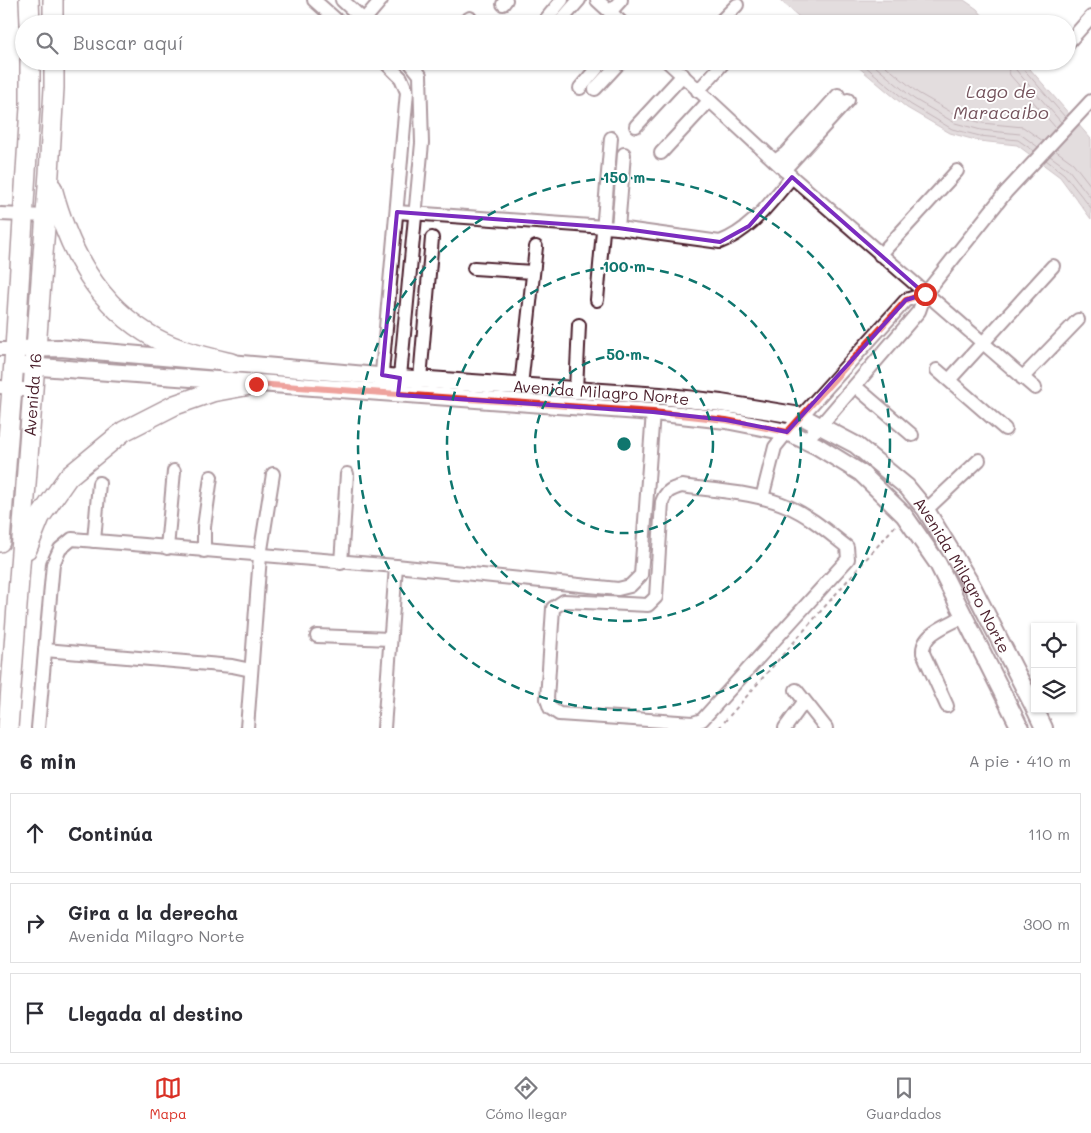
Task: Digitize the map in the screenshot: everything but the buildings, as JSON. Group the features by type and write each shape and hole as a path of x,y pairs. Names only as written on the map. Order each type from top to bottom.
{"highway":[{"path":"29,0 30,15"},
{"path":"53,0 53,15"},
{"name":"Avenida 16","path":"0,542 6,388 22,215 30,107 30,70"},
{"name":"Avenida 16","path":"8,728 46,216 54,70"},
{"path":"49,173 59,214 76,256 97,289 125,317 155,338 186,351 232,363"},
{"path":"20,567 40,517 68,477 124,431 175,405 212,392 256,384"}],"main road":[{"name":"Avenida Milagro Norte","path":"9,354 232,363 721,403 801,416 856,445 884,466 907,487 926,510 972,586 1031,701"},
{"name":"Avenida Milagro Norte","path":"35,356 256,384 653,412 726,420 787,432 805,440 861,473 904,515 938,564 1020,728"},
{"name":"Avenida Milagro Norte","path":"1037,713 1044,728"}],"street":[{"path":"314,0 331,15"},
{"path":"342,0 358,15"},
{"path":"371,15 381,0"},
{"path":"550,15 562,0"},
{"path":"566,15 579,0"},
{"path":"596,0 615,15"},
{"path":"611,11 621,0"},
{"path":"727,15 737,5"},
{"path":"1076,34 1091,17"},
{"path":"379,393 407,92 401,78 393,70"},
{"path":"398,394 422,143 422,88 418,70"},
{"path":"580,88 595,70"},
{"path":"595,89 613,70"},
{"path":"636,126 680,70"},
{"path":"682,70 708,102 880,255 1034,388"},
{"path":"698,90 717,70"},
{"path":"397,212 618,228 720,242 734,236 749,226 784,170 843,97"},
{"path":"661,153 708,102"},
{"path":"805,440 820,426 919,310 925,294 1006,192 1088,105"},
{"path":"597,300 611,138"},
{"path":"618,228 624,154"},
{"path":"880,255 957,171"},
{"path":"0,214 46,216"},
{"path":"420,379 432,238"},
{"path":"521,386 536,247"},
{"path":"949,380 1054,266"},
{"path":"474,268 533,272"},
{"path":"762,498 775,447 906,300 925,294"},
{"path":"1022,378 1078,320"},
{"path":"576,390 580,325"},
{"path":"404,336 423,337"},
{"path":"937,370 1005,429"},
{"path":"855,386 912,435"},
{"path":"6,388 33,390"},
{"path":"38,728 53,564 60,549 72,539 340,563 396,566 618,588 630,586 641,575 653,412"},
{"path":"926,510 979,460"},
{"path":"167,548 174,471"},
{"path":"247,728 260,556 273,474"},
{"path":"340,563 347,474"},
{"path":"204,551 204,527 211,478"},
{"path":"94,541 99,483"},
{"path":"682,486 762,498 787,506 807,516 847,547 848,559 702,720 693,723 559,714 550,708 547,699 552,608 564,601 648,604 654,601 656,597 662,502 666,493 672,488 682,486"},
{"path":"384,728 396,566"},
{"path":"947,706 923,653 922,645 926,637 964,616"},
{"path":"317,636 390,639"},
{"path":"45,650 232,666 251,670"},
{"path":"796,690 826,728"},
{"path":"784,728 804,702"}],"path":[{"path":"719,728 904,515"}],"highlighted area":[{"path":"792,177 925,294 906,300 787,432 726,420 653,412 398,395 400,378 382,375 397,212 618,228 720,242 749,226"}],"water":[{"path":"780,0 964,0 982,15 797,15"},
{"name":"Lago de Maracaibo","path":"862,70 1031,70 1091,139 1091,219 1060,177 1017,145 979,141 950,133 907,108"}],"route":[{"path":"256,384 653,412 726,420 787,432 826,391 906,300 925,294"}]}
